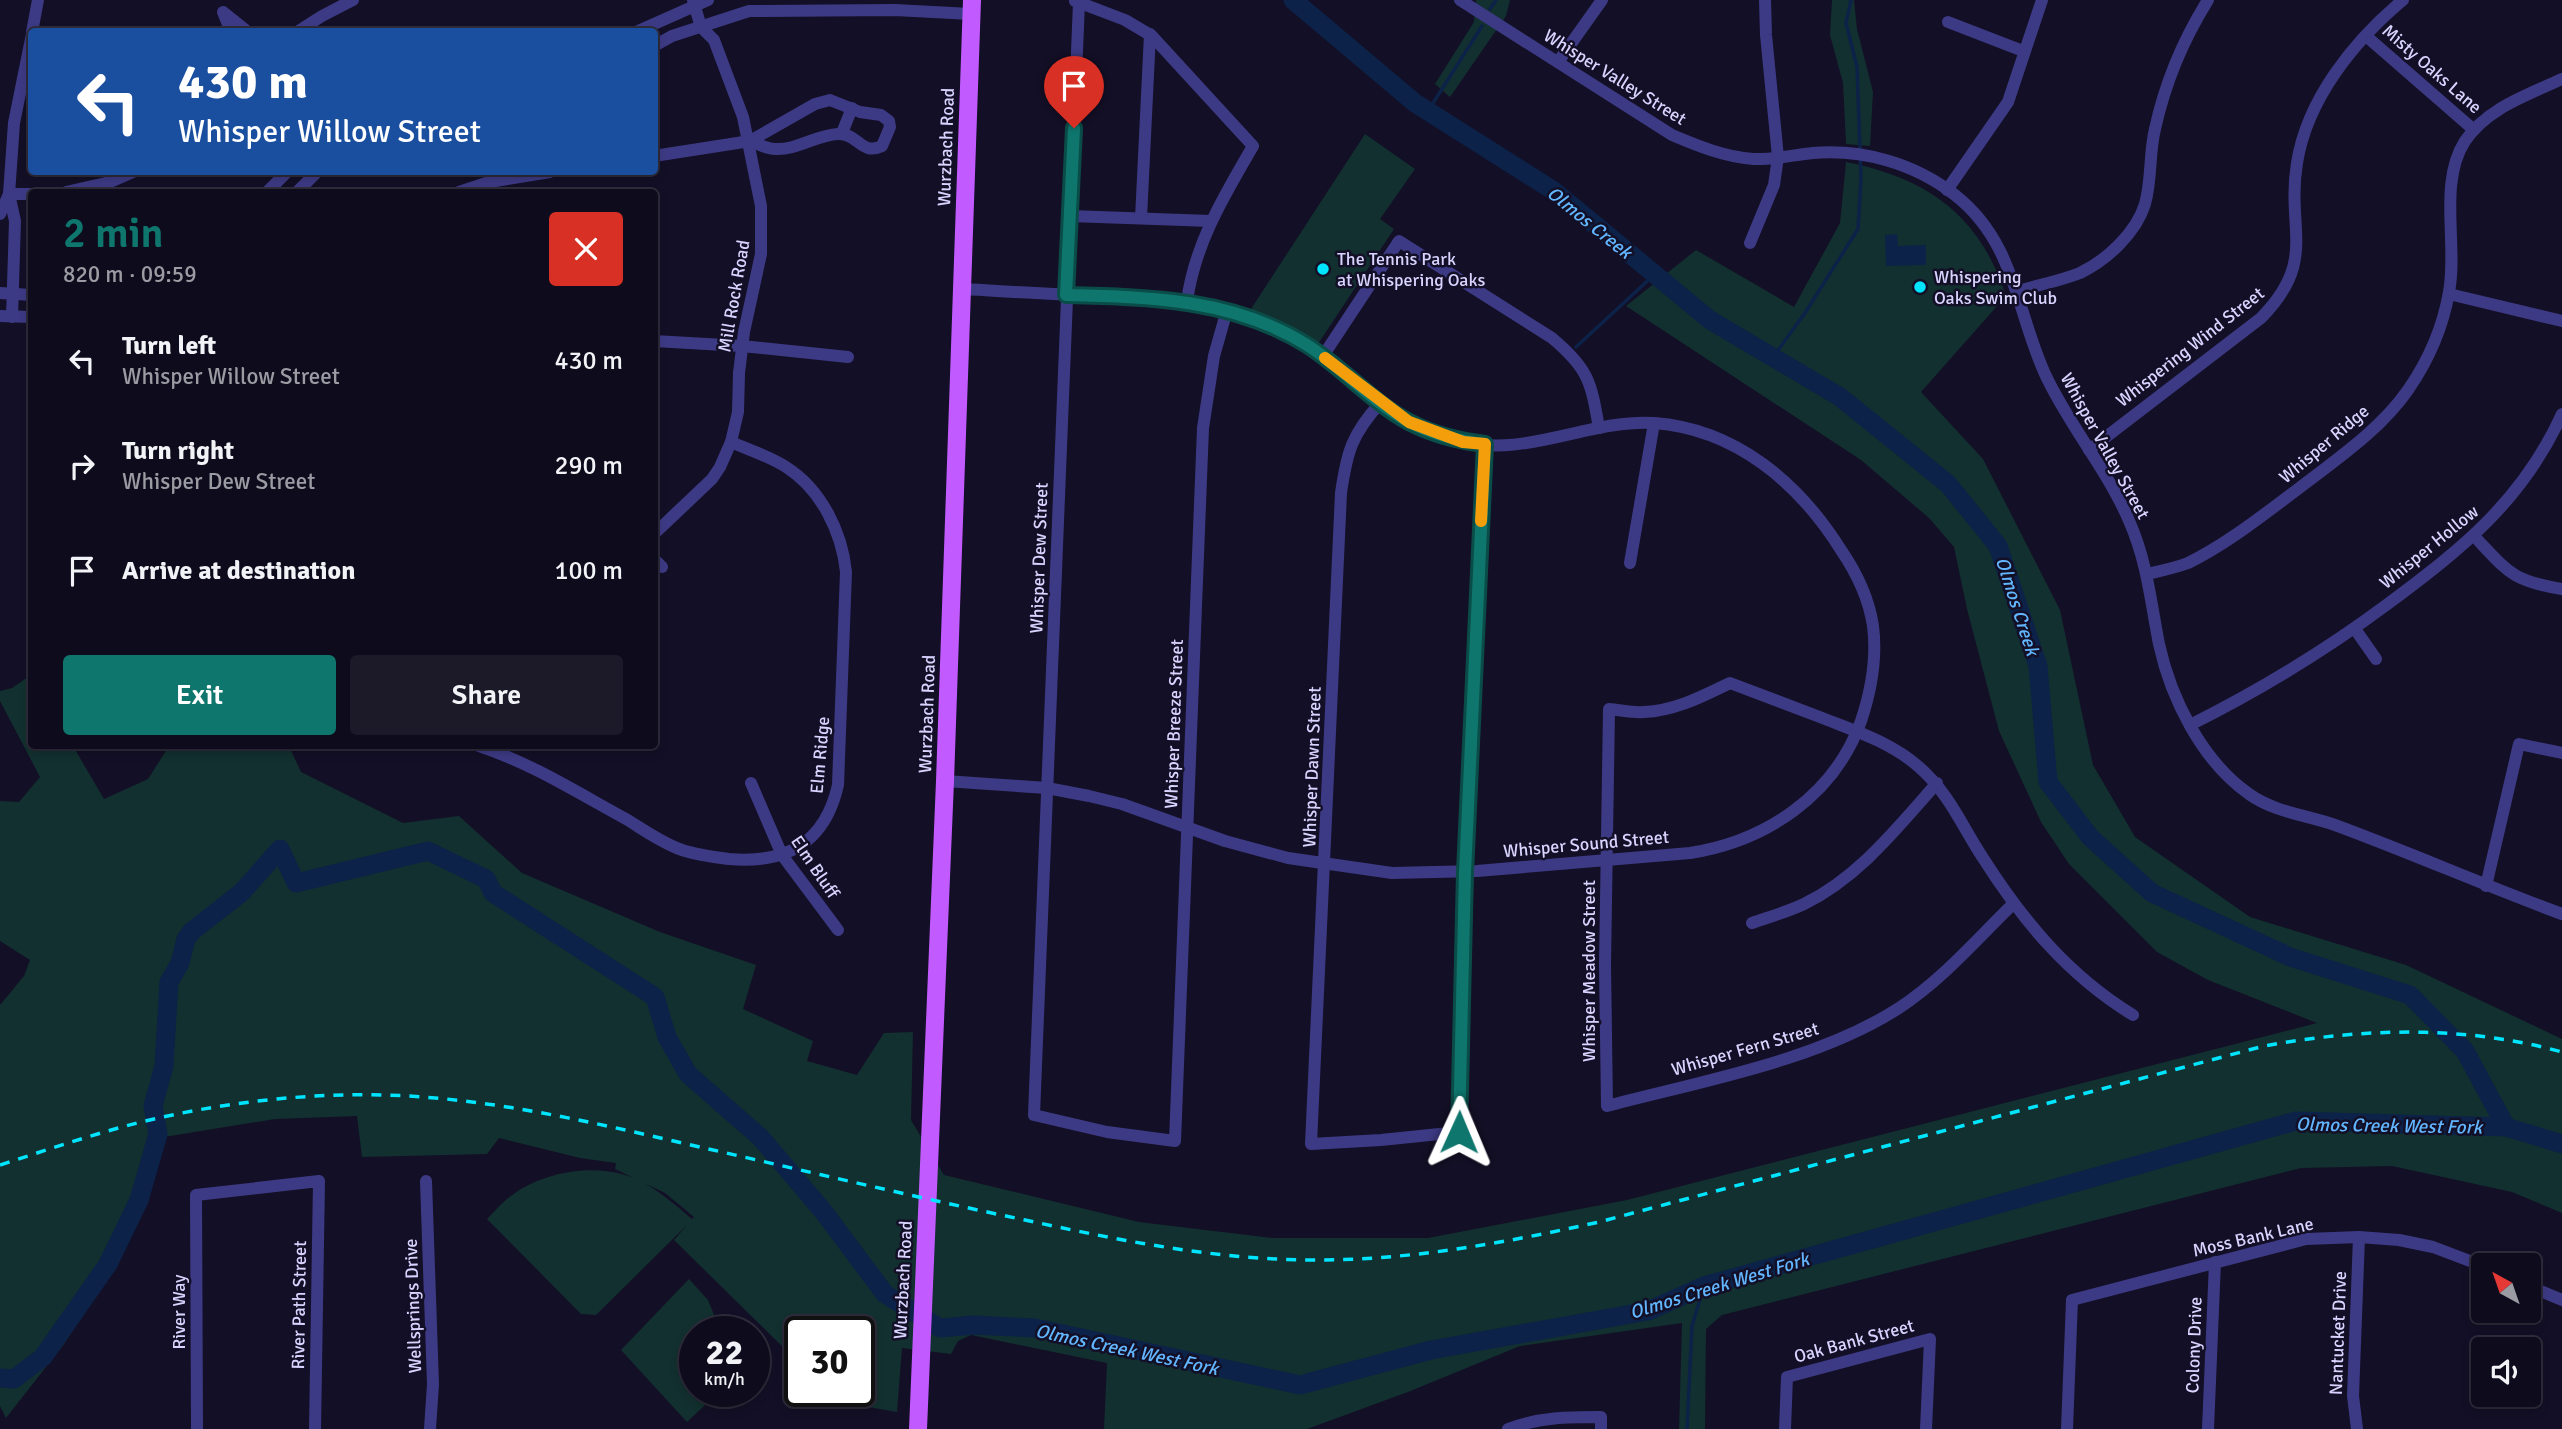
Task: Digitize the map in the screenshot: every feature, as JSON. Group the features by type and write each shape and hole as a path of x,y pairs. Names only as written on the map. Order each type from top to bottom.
{"main road":[{"name":"Wurzbach Road","path":"918,1429 945,782 971,7"}],"street":[{"path":"33,28 38,0"},
{"path":"303,28 353,0"},
{"path":"644,28 694,3 709,0"},
{"name":"Mill Rock Road","path":"709,0 716,22 714,40"},
{"name":"Whisper Valley Street","path":"1460,0 1672,135 1731,156 1755,159 1843,153 1873,155 1921,174 1947,190 1974,213 1987,229 2008,265 2044,372 2063,410 2109,480 2129,521 2147,574 2165,665 2190,725 2227,775 2271,807 2332,824 2562,914"},
{"path":"1558,62 1602,0"},
{"path":"1751,243 1774,185 1778,157 1765,0"},
{"path":"1947,190 2008,102 2042,0"},
{"path":"2018,291 2082,272 2125,239 2137,223 2145,204 2154,132 2163,99 2179,52 2208,0"},
{"name":"Whispering Wind Street","path":"2089,450 2261,318 2278,301 2289,281 2297,248 2295,183 2301,144 2308,124 2329,84 2366,36 2403,0"},
{"path":"1076,1 1125,20 1150,34 1253,146 1211,221 1195,258 1187,302"},
{"name":"Whisper Dew Street","path":"1076,1 1070,216 1034,1115 1107,1132 1175,1141"},
{"name":"Mill Rock Road","path":"658,530 712,480 731,442 738,412 743,346 757,277 762,230 761,206 750,141 743,117 714,40 701,27 694,3"},
{"path":"658,44 672,36 749,12 911,5 971,7"},
{"path":"229,28 223,12 243,28"},
{"path":"1948,22 2024,51"},
{"path":"1141,218 1150,34"},
{"name":"Misty Oaks Lane","path":"2366,36 2474,130"},
{"path":"28,53 14,123 9,194 15,221 14,246 6,317 28,317"},
{"name":"Whisper Ridge","path":"2147,574 2189,562 2263,516 2368,433 2407,391 2434,342 2449,294 2453,168 2461,149 2474,130 2502,107 2562,79"},
{"path":"658,155 750,141 814,104 830,100 881,115 890,127 882,146 868,149 842,133 824,136 792,148 773,150 750,141"},
{"path":"842,133 852,108"},
{"path":"78,189 110,182 126,175"},
{"path":"270,189 284,175"},
{"path":"300,189 314,175"},
{"path":"468,189 489,182 532,175"},
{"path":"9,194 28,194"},
{"path":"0,214 9,194"},
{"path":"1070,216 1211,221"},
{"path":"1323,356 1399,240 1568,351 1586,374 1592,388 1600,428"},
{"path":"0,246 14,246"},
{"name":"Whisper Sound Street","path":"945,782 1047,789 1122,804 1188,828 1288,858 1392,873 1465,872 1690,853 1724,847 1754,836 1791,814 1815,793 1836,768 1856,731 1868,696 1872,671 1873,625 1859,581 1830,532 1797,491 1764,464 1726,441 1654,423 1615,425 1524,444 1463,442 1409,422 1323,356 1275,328 1227,310 1187,302 963,289"},
{"path":"7,294 28,295"},
{"path":"2449,294 2562,321"},
{"name":"Whisper Breeze Street","path":"1175,1141 1203,428 1212,369 1227,310"},
{"path":"658,341 743,346 848,357"},
{"name":"Whisper Dawn Street","path":"1381,402 1365,419 1350,446 1341,493 1311,1144 1459,1132 1465,872"},
{"name":"Whisper Hollow","path":"2190,725 2285,675 2355,629 2438,567 2489,522 2528,475 2559,428 2562,414"},
{"path":"1630,563 1654,423"},
{"name":"Elm Ridge","path":"487,749 528,765 682,850 709,857 744,860 782,855 804,844 817,832 827,818 838,785 846,572 844,558 831,519 816,496 798,476 767,457 731,442"},
{"path":"1465,872 1485,444"},
{"path":"2474,536 2504,569 2517,578 2531,584 2562,589"},
{"path":"2355,629 2376,659"},
{"name":"Whisper Meadow Street","path":"1607,1106 1606,859 1609,709 1644,712 1671,708 1694,701 1730,683 1856,731"},
{"path":"1856,731 1903,754 1937,783 2013,904 2067,966 2113,1003 2133,1014"},
{"path":"2486,886 2519,744 2562,753"},
{"name":"Elm Bluff","path":"751,783 782,855 838,930"},
{"path":"1752,923 1803,904 1853,872 1876,851 1937,783"},
{"name":"Whisper Fern Street","path":"1607,1106 1786,1058 1826,1045 1863,1028 1933,983 2013,904"},
{"name":"River Path Street","path":"196,1195 319,1181 315,1429"},
{"name":"Wellsprings Drive","path":"426,1181 433,1384 430,1429"},
{"name":"River Way","path":"196,1195 197,1429"},
{"name":"Moss Bank Lane","path":"2067,1429 2072,1300 2298,1241 2359,1237 2399,1240 2432,1247 2471,1262"},
{"name":"Nantucket Drive","path":"2357,1429 2353,1396 2359,1237"},
{"name":"Colony Drive","path":"2208,1429 2215,1262"},
{"path":"2541,1291 2562,1300"},
{"name":"Oak Bank Street","path":"1785,1429 1787,1377 1930,1339 1926,1429"},
{"path":"1508,1429 1550,1418 1601,1423"}],"green space":[{"path":"1476,0 1510,0 1506,16 1450,97 1435,84 1474,22"},
{"path":"1832,0 1854,0 1857,29 1873,92 1870,146 1846,144 1843,83 1830,35"},
{"name":"The Tennis Park at Whispering Oaks","path":"1365,134 1415,169 1380,219 1394,229 1318,344 1251,309"},
{"path":"1846,162 1902,178 1947,205 1981,243 1995,268 2006,296 1921,392 1983,459 2060,610 2093,765 2135,837 2250,917 2406,965 2562,1039 2562,1213 2512,1192 2392,1166 2301,1168 1722,1315 1706,1329 1705,1429 1679,1429 1682,1323 1520,1346 1408,1392 1307,1429 1104,1429 1107,1363 971,1335 958,1341 951,1354 902,1348 897,1412 868,1407 875,1407 875,1316 784,1316 784,1348 770,1334 770,1316 751,1316 674,1240 687,1225 596,1315 581,1314 487,1219 511,1196 536,1181 581,1171 611,1172 634,1178 615,1169 616,1163 580,1158 499,1138 487,1154 362,1157 357,1116 275,1119 164,1137 154,1159 138,1215 112,1272 64,1344 6,1418 0,1406 0,1005 24,976 30,960 0,941 0,801 19,802 40,777 0,701 0,691 12,688 28,677 28,749 75,749 104,799 148,779 167,749 290,749 301,772 403,823 459,816 522,873 660,932 756,965 743,1009 813,1041 807,1061 857,1075 884,1033 913,1032 911,1120 944,1175 1139,1222 1273,1238 1428,1238 1627,1200 2317,1023 2208,980 2157,952 2069,864 2041,822 1999,731 1967,609 1954,547 1929,518 1861,460 1626,306 1696,250 1794,307 1840,223","holes":["644,1183 665,1193 694,1217 692,1219"]},
{"path":"689,1279 708,1300 714,1316 679,1316 679,1407 703,1407 687,1422 621,1350"}],"water":[{"path":"1897,234 1898,246 1926,245 1926,265 1886,266 1885,235"}],"waterway":[{"name":"Olmos Creek","path":"1293,0 1415,103 1554,191 1710,320 1840,397 1948,484 1998,546 2038,666 2048,782 2090,837 2152,893 2290,957 2410,995 2465,1051 2506,1127"},
{"path":"1490,9 1496,0"},
{"path":"1773,357 1805,313 1858,229 1861,178 1857,67 1846,23 1851,0"},
{"path":"1428,111 1482,26"},
{"path":"1576,347 1655,274"},
{"name":"Olmos Creek West Fork","path":"0,1378 14,1379 43,1357 108,1264 139,1200 158,1134 153,1106 164,1066 169,982 180,963 186,939 191,932 242,892 280,849 296,883 428,851 486,879 493,893 655,997 667,1037 688,1074 760,1137 823,1211 885,1294 940,1328 974,1325 1035,1328 1300,1385 1431,1350 1648,1311 1704,1286 2296,1121 2506,1127 2562,1144"},
{"path":"1687,1429 1692,1326 1704,1286"}],"railway":[{"path":"0,1165 123,1127 171,1115 231,1105 323,1096 427,1097 512,1108 597,1124 949,1204 1130,1241 1236,1256 1345,1260 1455,1249 1599,1222 2264,1046 2339,1036 2413,1032 2488,1037 2562,1052"}],"slow traffic":[{"path":"1325,358 1343,369 1409,422 1463,442 1485,444 1481,521"}],"place":[{"name":"The Tennis Park at Whispering Oaks","path":"1323,269"},
{"name":"Whispering Oaks Swim Club","path":"1920,287"}],"route":[{"path":"1074,128 1066,295 1154,298 1212,306 1249,317 1307,345 1343,369 1409,422 1463,442 1485,444 1465,872 1459,1132"}]}
